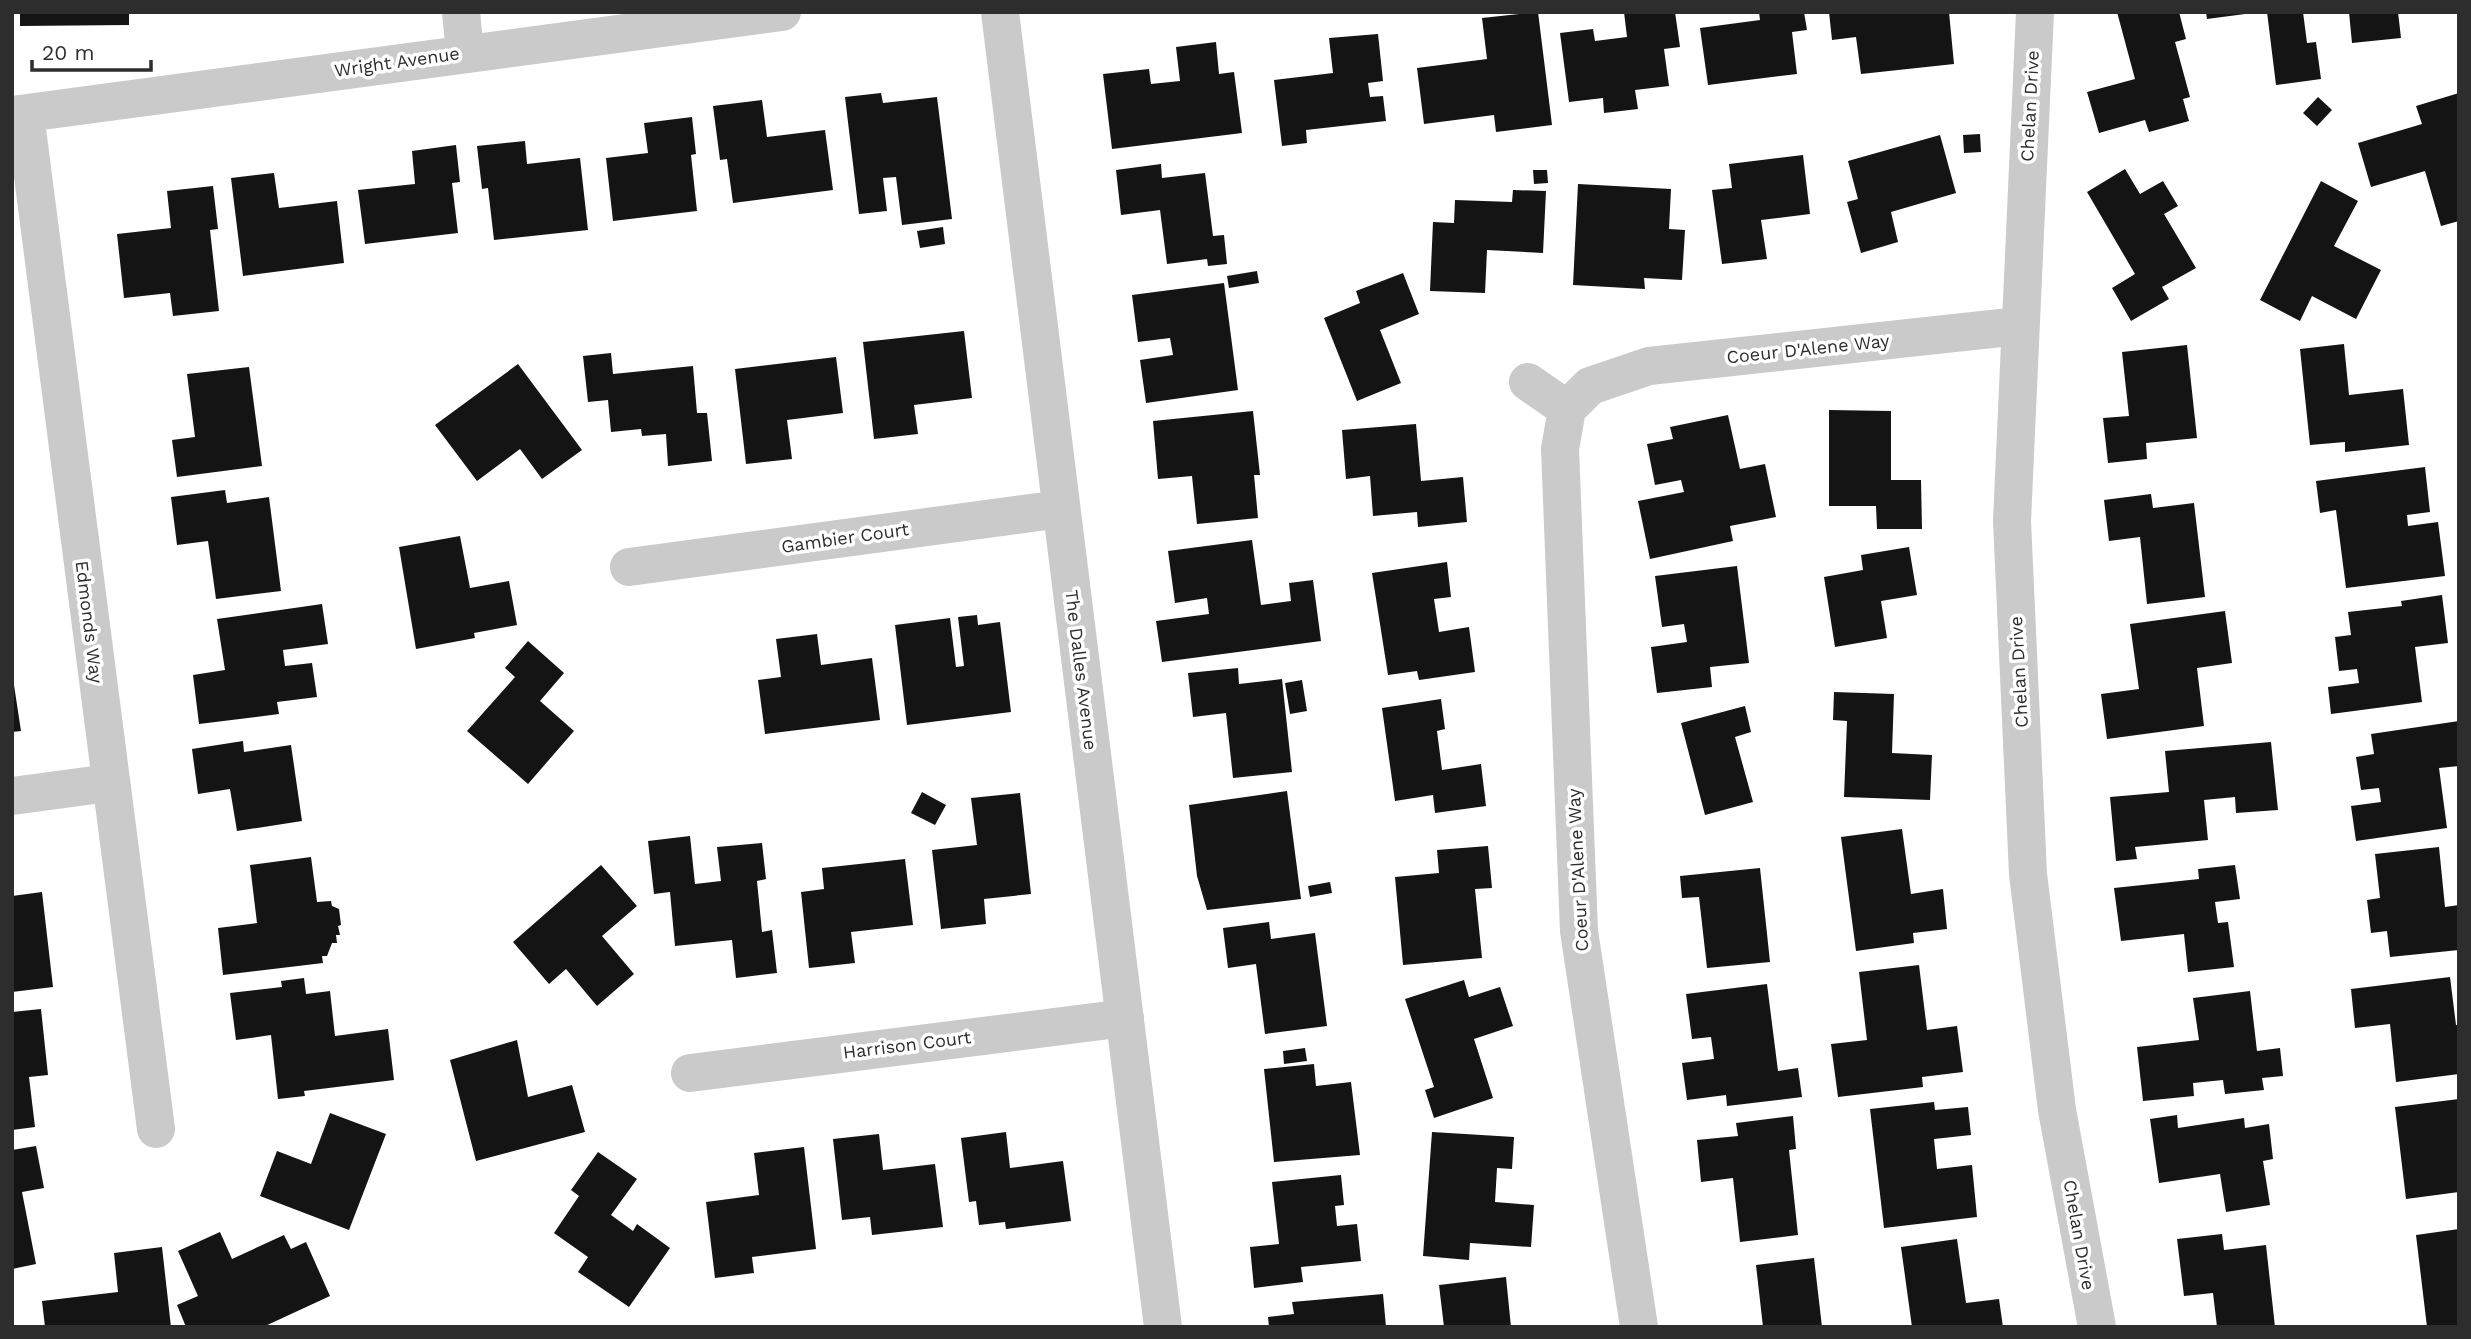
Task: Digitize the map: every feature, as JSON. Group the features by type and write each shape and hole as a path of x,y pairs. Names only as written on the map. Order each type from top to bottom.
{"street":[{"path":"461,12 466,52"},
{"name":"Wright Avenue","path":"19,114 466,52 782,12"},
{"name":"The Dalles Avenue","path":"1000,12 1163,1327"},
{"name":"Chelan Drive","path":"2035,12 2012,522 2028,874 2057,1110 2097,1327"},
{"name":"Edmonds Way","path":"19,114 156,1129"},
{"name":"Coeur D'Alene Way","path":"1639,1327 1579,931 1560,449 1567,409 1590,386 1649,366 2019,326"},
{"path":"1528,382 1567,409"},
{"name":"Gambier Court","path":"629,567 1062,509"},
{"path":"12,796 109,783"},
{"name":"Harrison Court","path":"690,1073 1125,1018"}],"building":[{"path":"20,12 129,12 129,25 20,26"},
{"path":"1538,12 1552,125 1496,132 1494,115 1424,124 1417,68 1487,59 1482,18"},
{"path":"1624,12 1675,12 1680,47 1664,49 1669,86 1635,90 1638,109 1604,113 1603,98 1569,102 1560,33 1593,29 1595,41 1627,37"},
{"path":"1759,12 1804,12 1807,30 1792,32 1797,74 1708,85 1700,28 1760,20"},
{"path":"1829,12 1949,12 1954,64 1861,74 1856,37 1832,40"},
{"path":"2117,12 2179,12 2186,39 2175,42 2190,97 2183,99 2189,121 2149,132 2145,120 2099,133 2087,92 2135,79"},
{"path":"2206,12 2245,12 2245,14 2207,19"},
{"path":"2267,12 2303,12 2307,43 2316,42 2321,79 2276,85"},
{"path":"2349,12 2398,12 2401,38 2352,43"},
{"path":"1378,34 1383,81 1368,83 1370,97 1383,96 1386,121 1306,130 1307,143 1282,146 1274,80 1333,73 1329,38"},
{"path":"1216,42 1219,74 1234,72 1242,133 1112,149 1103,74 1149,69 1151,84 1180,81 1176,47"},
{"path":"881,93 883,103 937,97 952,219 902,225 896,177 883,178 887,211 859,214 845,97"},
{"path":"2459,93 2459,221 2441,226 2425,171 2371,187 2358,143 2422,124 2416,106"},
{"path":"2318,97 2332,110 2317,126 2303,113"},
{"path":"762,100 767,137 825,130 833,190 733,203 727,159 720,160 713,106"},
{"path":"692,117 696,154 691,155 697,211 613,221 606,158 648,153 644,123"},
{"path":"1980,134 1981,152 1964,153 1963,135"},
{"path":"1940,135 1956,193 1891,212 1898,242 1861,253 1847,202 1858,199 1848,161"},
{"path":"525,141 527,164 580,158 588,230 494,240 488,188 482,189 477,146"},
{"path":"456,145 460,182 452,183 458,233 365,244 358,190 415,184 412,151"},
{"path":"1803,155 1810,214 1761,220 1767,259 1722,264 1712,190 1732,188 1729,164"},
{"path":"1161,164 1162,178 1205,173 1213,236 1224,235 1227,264 1208,266 1207,259 1167,264 1160,210 1121,215 1116,170"},
{"path":"2125,169 2140,194 2163,181 2178,206 2164,214 2196,268 2162,287 2169,299 2131,321 2112,288 2135,274 2087,192"},
{"path":"1533,170 1547,170 1548,183 1534,184"},
{"path":"274,173 279,208 337,201 344,263 243,276 231,178"},
{"path":"2321,181 2358,201 2334,246 2381,270 2356,319 2312,296 2300,321 2260,300"},
{"path":"1578,184 1671,189 1669,229 1685,230 1682,280 1644,278 1645,289 1573,285"},
{"path":"213,186 218,229 210,230 219,311 173,316 170,293 124,298 117,234 171,228 167,191"},
{"path":"1513,190 1546,191 1543,253 1487,250 1485,293 1430,291 1433,222 1454,223 1455,200 1512,202"},
{"path":"943,227 945,244 920,248 917,231"},
{"path":"1257,271 1259,283 1229,288 1227,276"},
{"path":"1403,273 1419,314 1380,330 1401,383 1357,401 1324,318 1360,303 1356,291"},
{"path":"1224,283 1238,390 1146,403 1140,360 1173,355 1170,338 1138,342 1132,295"},
{"path":"964,331 972,398 914,405 918,434 874,439 863,342"},
{"path":"2344,344 2349,395 2403,389 2409,445 2345,452 2345,442 2310,445 2300,349"},
{"path":"2187,345 2197,438 2146,443 2147,459 2108,463 2103,418 2129,416 2122,352"},
{"path":"611,353 613,374 693,366 697,413 707,413 712,461 668,466 666,434 642,436 641,429 611,432 608,400 588,402 583,356"},
{"path":"836,357 843,413 787,420 792,459 746,464 735,369"},
{"path":"518,364 582,450 542,479 520,449 477,481 435,425"},
{"path":"249,367 262,466 177,477 172,440 195,437 187,374"},
{"path":"1829,410 1891,411 1891,480 1921,480 1922,529 1877,529 1876,506 1829,506"},
{"path":"1253,411 1260,475 1254,475 1258,518 1197,524 1192,476 1158,479 1153,421"},
{"path":"1728,415 1740,469 1765,464 1776,517 1730,526 1733,541 1650,559 1638,501 1684,492 1681,480 1655,485 1647,444 1673,439 1670,427"},
{"path":"1416,424 1421,481 1463,477 1467,522 1418,527 1417,512 1373,516 1370,476 1346,479 1342,430"},
{"path":"2425,467 2430,512 2407,515 2408,526 2438,522 2445,576 2346,588 2336,510 2320,513 2316,481"},
{"path":"225,490 227,503 269,497 281,591 216,599 208,541 177,545 171,497"},
{"path":"2151,494 2153,508 2194,503 2205,597 2147,604 2140,537 2109,541 2104,500"},
{"path":"460,536 470,588 509,581 517,625 474,633 475,638 416,649 399,547"},
{"path":"1252,540 1261,605 1291,601 1289,583 1313,580 1321,641 1162,662 1156,621 1209,614 1207,598 1175,603 1168,551"},
{"path":"1909,547 1917,595 1881,601 1887,638 1835,647 1824,577 1863,570 1861,555"},
{"path":"1447,562 1451,597 1434,599 1439,632 1469,627 1475,672 1419,680 1417,671 1388,675 1372,573"},
{"path":"1737,566 1749,663 1710,667 1712,687 1657,693 1651,647 1687,642 1684,624 1662,627 1655,576"},
{"path":"2442,595 2448,643 2415,647 2422,702 2331,714 2328,687 2359,683 2357,669 2339,671 2335,637 2351,635 2348,612 2402,606 2401,601"},
{"path":"322,604 328,644 283,650 285,666 312,663 317,697 277,702 279,714 199,724 193,675 225,670 217,619"},
{"path":"2225,611 2232,663 2197,668 2204,726 2107,739 2101,694 2139,689 2130,624"},
{"path":"977,615 978,625 1000,622 1011,712 907,725 895,625 950,618 956,667 964,666 958,617"},
{"path":"817,634 821,665 872,658 880,720 765,734 758,680 781,677 776,639"},
{"path":"528,641 564,673 540,701 574,731 528,784 467,731 515,677 505,668"},
{"path":"1238,668 1239,684 1282,679 1292,772 1233,778 1226,713 1193,717 1188,673"},
{"path":"12,672 21,731 12,732"},
{"path":"1302,680 1307,711 1290,714 1285,683"},
{"path":"1834,692 1894,694 1892,753 1932,755 1930,800 1844,797 1847,721 1833,720"},
{"path":"1441,699 1445,729 1437,731 1442,770 1481,764 1486,806 1435,813 1433,795 1395,801 1382,708"},
{"path":"1745,706 1751,732 1735,737 1753,802 1705,815 1681,723"},
{"path":"2459,721 2459,766 2439,768 2447,828 2356,841 2351,806 2381,802 2379,788 2361,790 2356,757 2374,754 2371,734"},
{"path":"243,741 244,752 291,745 302,821 237,831 230,789 198,794 192,749"},
{"path":"2271,742 2278,810 2236,813 2235,797 2204,800 2208,840 2135,847 2137,859 2116,861 2110,797 2169,792 2165,751"},
{"path":"1287,791 1301,899 1207,910 1197,876 1189,805"},
{"path":"922,792 946,805 935,825 911,813"},
{"path":"1020,793 1031,894 984,899 986,924 941,929 932,850 977,845 971,798"},
{"path":"1902,829 1911,894 1943,889 1947,929 1913,933 1914,943 1856,951 1841,837"},
{"path":"690,836 695,884 721,881 717,847 762,843 766,879 757,881 762,932 772,930 777,973 736,978 732,940 675,946 670,892 654,894 648,841"},
{"path":"1488,846 1492,888 1475,889 1482,958 1403,965 1395,877 1439,873 1437,850"},
{"path":"2439,847 2445,907 2459,905 2459,950 2390,957 2387,931 2371,933 2367,900 2380,898 2375,854"},
{"path":"311,857 317,902 331,901 332,906 339,909 341,925 338,926 340,935 336,935 337,943 332,943 327,956 322,956 323,963 223,975 218,928 257,923 250,865"},
{"path":"905,859 913,925 851,932 855,963 809,968 801,892 824,889 822,868"},
{"path":"601,865 637,906 602,936 634,974 597,1006 566,969 549,984 513,942"},
{"path":"2235,865 2240,899 2215,902 2218,923 2228,922 2234,967 2188,972 2184,934 2121,941 2114,888 2199,879 2198,869"},
{"path":"1760,868 1770,962 1707,968 1699,897 1682,898 1680,876"},
{"path":"1330,882 1332,893 1310,897 1308,886"},
{"path":"42,892 53,987 12,992 12,896"},
{"path":"1269,922 1271,939 1315,933 1327,1026 1265,1034 1256,964 1228,968 1223,928"},
{"path":"1919,965 1927,1030 1957,1026 1963,1072 1922,1077 1923,1087 1838,1097 1831,1044 1867,1040 1859,972"},
{"path":"2450,977 2456,1025 2459,1025 2459,1074 2396,1082 2390,1024 2355,1028 2351,989"},
{"path":"304,978 306,994 330,991 335,1036 388,1029 394,1080 304,1091 305,1096 278,1099 271,1035 236,1040 230,993 282,987 281,981"},
{"path":"1464,980 1469,997 1500,987 1513,1026 1474,1039 1493,1098 1434,1118 1425,1090 1434,1087 1405,999"},
{"path":"1767,984 1778,1071 1798,1068 1802,1097 1727,1106 1726,1095 1687,1100 1682,1063 1714,1059 1711,1037 1692,1039 1686,994"},
{"path":"2250,991 2257,1051 2280,1048 2283,1076 2262,1078 2264,1090 2225,1094 2223,1080 2193,1083 2194,1096 2143,1101 2137,1047 2199,1040 2193,998"},
{"path":"41,1009 48,1075 29,1077 35,1127 12,1130 12,1012"},
{"path":"517,1040 528,1097 572,1085 585,1132 476,1161 450,1060"},
{"path":"1305,1048 1307,1061 1284,1064 1283,1051"},
{"path":"1314,1064 1316,1086 1351,1082 1360,1155 1274,1162 1264,1069"},
{"path":"2459,1099 2459,1192 2406,1199 2395,1107"},
{"path":"1934,1102 1935,1110 1968,1107 1971,1135 1934,1139 1937,1169 1972,1165 1977,1217 1884,1228 1870,1109"},
{"path":"330,1113 386,1134 349,1230 260,1196 277,1151 311,1164"},
{"path":"2177,1115 2178,1128 2244,1118 2245,1128 2269,1124 2273,1159 2263,1161 2270,1205 2226,1212 2220,1174 2159,1183 2150,1119"},
{"path":"1793,1116 1796,1149 1789,1150 1798,1235 1740,1242 1733,1178 1701,1182 1697,1140 1738,1136 1736,1123"},
{"path":"1006,1132 1010,1168 1063,1161 1071,1221 1006,1229 1005,1222 979,1225 976,1201 969,1202 961,1138"},
{"path":"1432,1132 1514,1137 1512,1169 1497,1168 1495,1202 1534,1205 1531,1247 1470,1243 1469,1260 1423,1256"},
{"path":"879,1134 883,1170 935,1164 943,1227 872,1235 870,1217 842,1220 833,1139"},
{"path":"36,1146 44,1188 22,1192 36,1264 12,1269 12,1150"},
{"path":"804,1147 816,1249 752,1257 754,1273 715,1278 706,1202 759,1195 754,1153"},
{"path":"598,1152 637,1179 611,1215 633,1231 637,1224 670,1248 629,1307 578,1272 588,1257 554,1233 579,1196 571,1190"},
{"path":"1341,1175 1344,1205 1335,1206 1337,1226 1357,1224 1361,1261 1301,1267 1303,1282 1254,1288 1250,1247 1279,1244 1272,1182"},
{"path":"2459,1229 2459,1327 2427,1327 2416,1235"},
{"path":"220,1232 232,1259 284,1235 291,1249 306,1242 330,1296 263,1327 186,1327 177,1305 198,1296 178,1251"},
{"path":"2222,1234 2224,1250 2266,1245 2275,1327 2217,1327 2213,1293 2184,1296 2177,1239"},
{"path":"1957,1239 1966,1303 1999,1299 2003,1327 1912,1327 1901,1247"},
{"path":"162,1247 171,1327 45,1327 42,1301 118,1292 114,1253"},
{"path":"1814,1258 1822,1327 1763,1327 1756,1265"},
{"path":"1506,1277 1511,1327 1444,1327 1439,1285"},
{"path":"1383,1294 1386,1327 1269,1327 1268,1317 1294,1314 1292,1302"}]}
